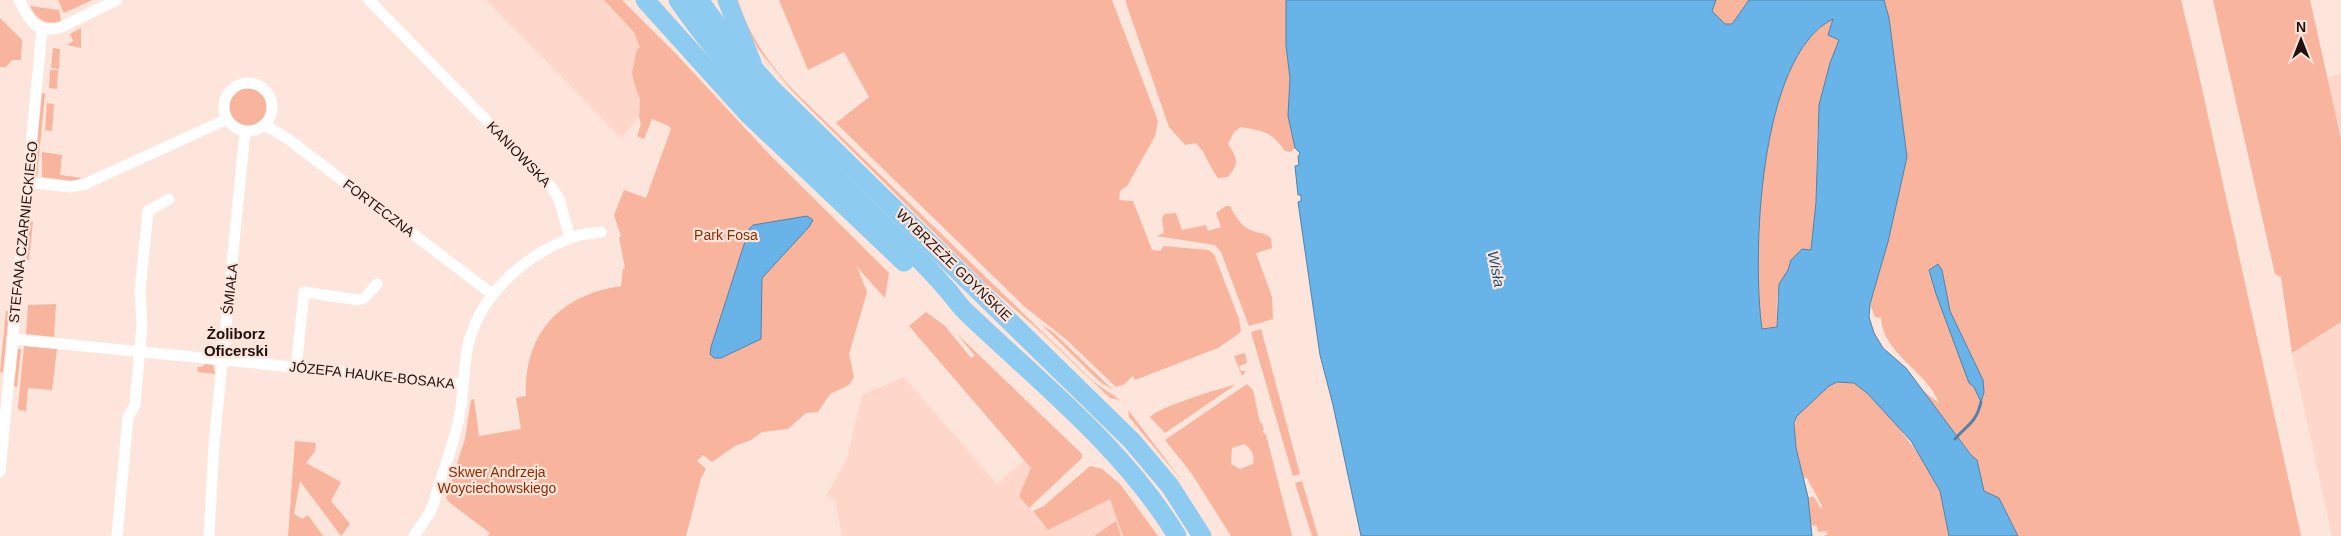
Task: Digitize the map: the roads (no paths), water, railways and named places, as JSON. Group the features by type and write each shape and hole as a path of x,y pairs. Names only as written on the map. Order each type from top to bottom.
{"main road":[{"path":"644,0 746,113 938,292 964,309"},
{"name":"WYBRZEŻE GDYŃSKIE","path":"678,0 706,40 747,88 892,233 964,309 1070,408 1119,458 1147,492 1177,536"},
{"name":"WYBRZEŻE GDYŃSKIE","path":"698,0 757,73 1126,434 1170,486 1202,536"},
{"path":"728,0 757,73"}],"street":[{"path":"20,0 30,19 42,29 59,28 116,0"},
{"name":"KANIOWSKA","path":"369,0 552,188 559,199 570,238"},
{"name":"STEFANA CZARNIECKIEGO","path":"0,472 42,29"},
{"path":"248,82 256,84 269,94 272,102 270,119 264,125 258,129 245,132 237,129 226,119 224,103 232,88 248,82"},
{"path":"28,182 69,187 85,184 226,119"},
{"name":"FORTECZNA","path":"264,125 288,139 492,294"},
{"name":"ŚMIAŁA","path":"209,536 214,445 245,132"},
{"path":"118,536 128,417 135,405 140,352 142,325 140,291 148,211 169,199"},
{"path":"414,536 429,514 432,505 458,422 470,341 492,294 531,258 570,238 602,232"},
{"path":"296,368 304,292 360,300 377,284"},
{"name":"JÓZEFA HAUKE-BOSAKA","path":"12,339 463,384"}],"water":[{"name":"Wisła","path":"1286,0 1716,0 1712,11 1725,24 1732,24 1749,0 1884,0 1889,18 1907,157 1888,242 1870,304 1869,317 1874,333 1883,348 1906,368 1971,455 1977,460 1984,491 1999,498 2018,536 1949,536 1940,491 1911,441 1868,394 1854,383 1837,382 1829,386 1797,416 1794,423 1796,448 1808,497 1812,536 1361,536 1333,405 1320,355 1298,202 1301,201 1301,195 1298,195 1295,166 1299,165 1298,157 1300,153 1295,148 1288,116 1290,78 1286,46","holes":["1833,19 1828,35 1839,40 1830,63 1819,105 1816,202 1811,250 1802,249 1791,260 1788,270 1779,284 1777,327 1762,329 1758,256 1760,209 1766,161 1775,115 1789,73 1808,40"]},
{"path":"807,216 813,220 809,227 762,278 761,339 721,358 714,358 710,354 711,347 749,229 753,225"},
{"path":"1938,264 1942,270 1950,311 1983,380 1984,392 1981,402 1974,387 1969,383 1936,294 1929,270"}],"waterway":[{"path":"1955,439 1977,415 1981,402"}],"district":[{"name":"Żoliborz Oficerski","path":"236,342"}],"park label":[{"name":"Park Fosa","path":"726,235"},
{"name":"Skwer Andrzeja Woyciechowskiego","path":"497,480"}]}
